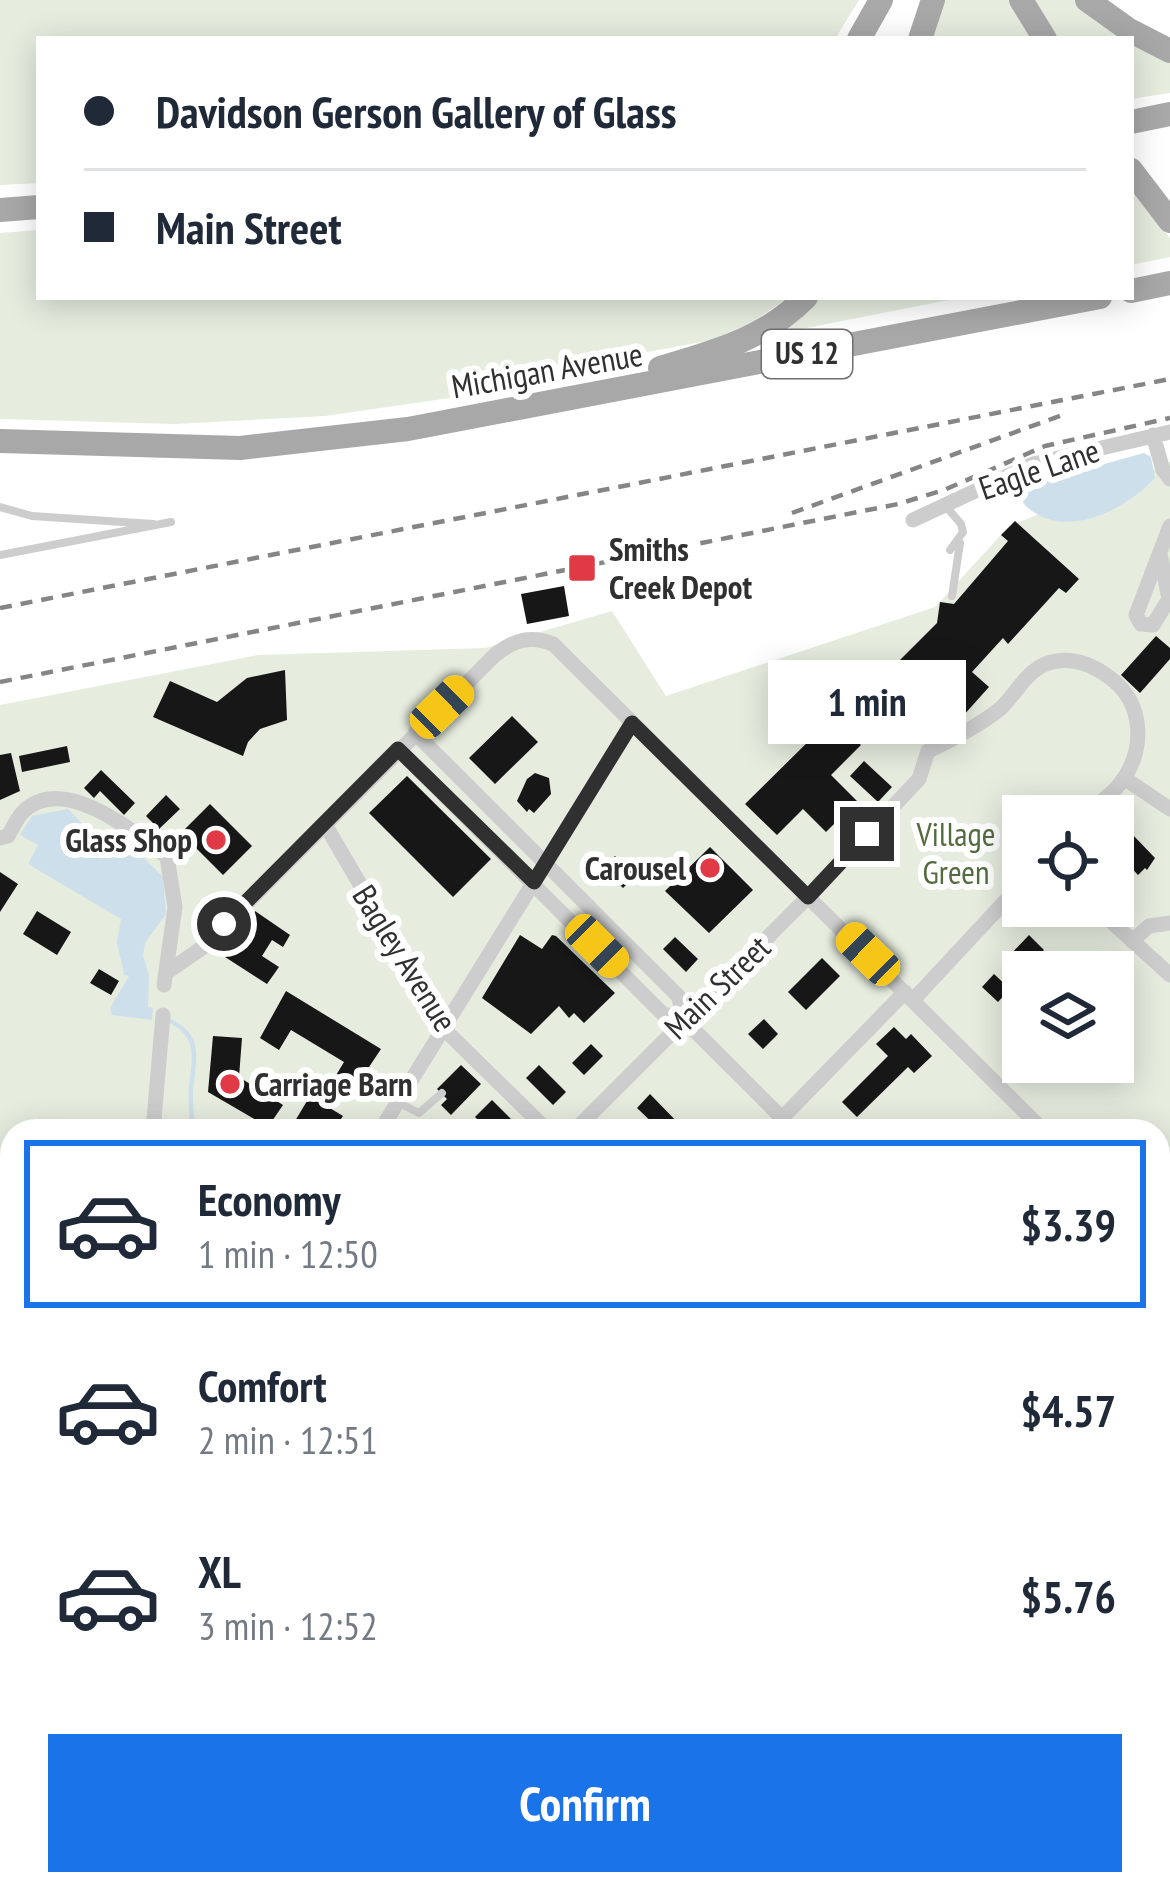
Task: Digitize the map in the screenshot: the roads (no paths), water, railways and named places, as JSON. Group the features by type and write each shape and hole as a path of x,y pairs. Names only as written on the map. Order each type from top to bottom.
{"main road":[{"path":"861,36 881,0"},
{"path":"921,36 933,0"},
{"path":"1021,0 1043,36"},
{"path":"1087,0 1170,51"},
{"path":"1134,121 1170,114"},
{"path":"1134,174 1170,221"},
{"path":"0,210 36,208"},
{"path":"1134,290 1170,284"},
{"path":"514,411 736,346 779,321 803,300"},
{"name":"Michigan Avenue","path":"0,441 240,448 408,429 1085,300"}],"street":[{"path":"1161,433 1163,470 1170,479"},
{"name":"Eagle Lane","path":"913,520 1033,464 1161,433"},
{"path":"1161,558 1170,526"},
{"path":"0,838 8,836 25,809 48,800 80,801 167,857 175,907 165,978 202,948 508,645 538,638 553,644 1032,1119"},
{"name":"Main Street","path":"586,1119 919,779 928,751 998,712 1035,669 1056,661 1096,668 1134,702 1136,745 1124,778"},
{"path":"387,1119 632,723"},
{"path":"415,733 679,998 683,1019"},
{"path":"398,749 662,1014 683,1019 782,1118 1002,902"},
{"path":"1106,795 1124,778 1170,809"},
{"name":"Bagley Avenue","path":"326,826 445,1030 470,1064 534,1119"},
{"path":"1132,940 1149,926 1170,923"},
{"path":"1117,927 1170,975"},
{"path":"154,1119 162,1018"}],"lane":[{"path":"943,503 961,524 952,596"},
{"path":"0,507 32,516 157,525"},
{"path":"0,555 171,522"},
{"path":"950,550 960,541"},
{"path":"398,1102 419,1113 442,1093"}],"water":[{"path":"1144,453 1151,457 1155,478 1109,511 1073,522 1055,521 1023,503 1025,491 1046,480"},
{"path":"68,809 113,855 128,842 163,877 166,914 145,943 143,956 152,1020 112,1015 110,1008 129,976 124,975 117,942 121,919 28,864 38,845 20,835 32,816"}],"waterway":[{"path":"168,1020 186,1033 193,1049 192,1119"}],"railway":[{"path":"0,608 1170,379"},
{"path":"792,513 1068,413"},
{"path":"0,682 898,504 944,490 1045,446 1170,418"}],"place":[{"name":"Smiths Creek Depot","path":"582,568"},
{"name":"Glass Shop","path":"216,840"},
{"name":"Carousel","path":"710,868"},
{"name":"Carriage Barn","path":"230,1084"}],"park label":[{"name":"Village Green","path":"956,853"}]}
